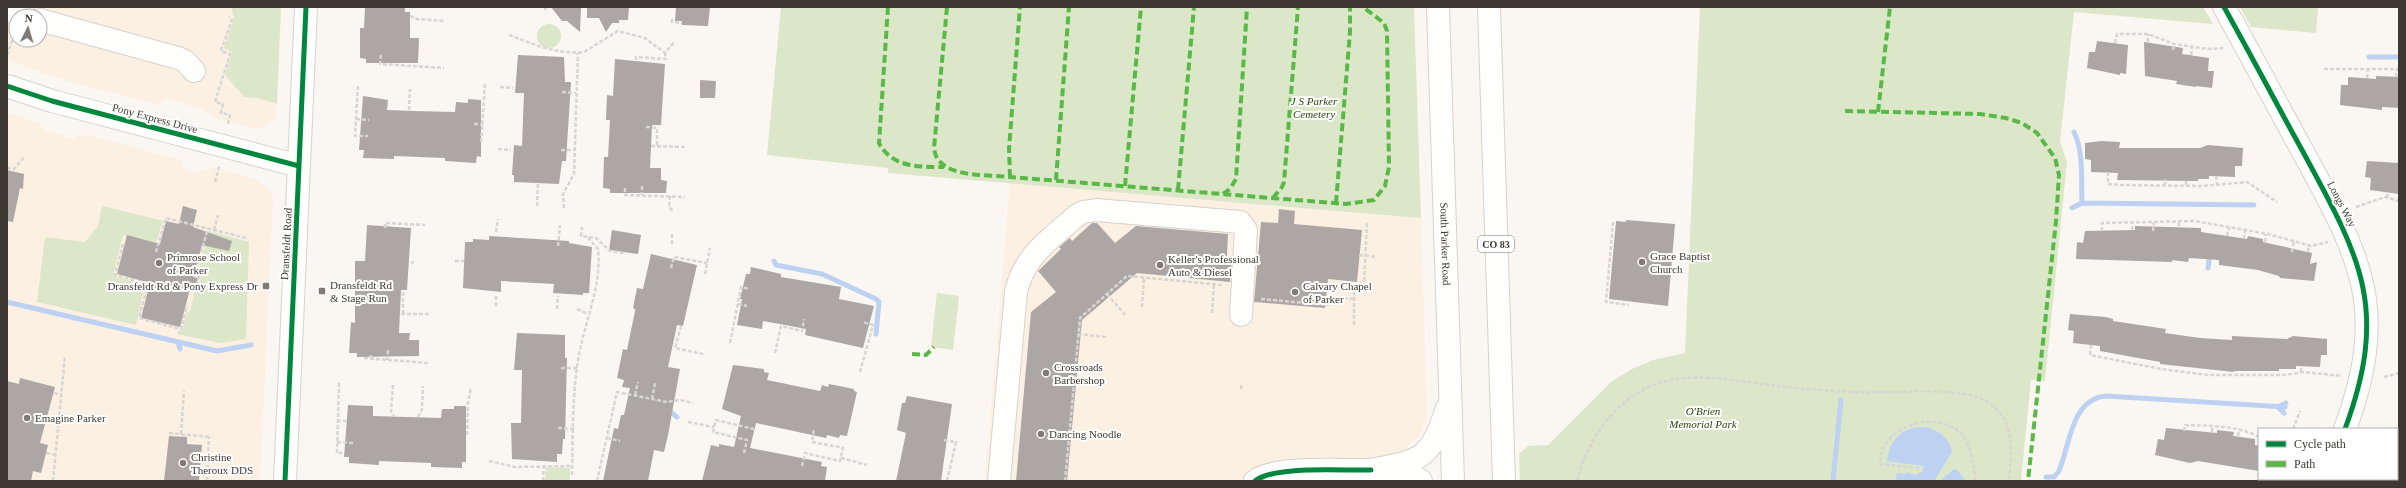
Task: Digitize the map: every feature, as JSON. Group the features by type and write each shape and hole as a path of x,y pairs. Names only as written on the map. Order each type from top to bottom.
{"main road":[{"name":"Dransfeldt Road","path":"285,481 306,7"},
{"name":"South Parker Road","path":"1438,7 1453,481"},
{"name":"CO 83","path":"1489,7 1504,481"},
{"name":"Longs Way","path":"2224,7 2339,218 2359,267 2366,306 2366,348 2360,384 2345,428"},
{"path":"48,22 178,58 185,61 194,71"},
{"name":"Pony Express Drive","path":"7,86 52,102 299,166"},
{"path":"999,481 1016,292 1020,272 1030,258 1076,216 1083,212 1096,210 1240,222 1246,230 1241,315"},
{"path":"1371,470 1413,462 1427,451 1440,428 1451,398"},
{"path":"1255,481 1267,475 1280,472 1371,470 1412,475 1421,481"}],"path":[{"path":"410,16 417,19 445,21"},
{"path":"228,124 230,115 221,113 223,104 215,102 230,54 221,51 232,20 229,17"},
{"path":"672,19 672,22 682,23"},
{"path":"509,35 550,51 584,52 618,31 645,38 665,53 666,59 636,57 636,60"},
{"path":"2115,43 2117,34 2148,34 2174,44 2192,47 2228,48"},
{"path":"2130,39 2131,34"},
{"path":"2148,34 2148,42"},
{"path":"665,53 674,42"},
{"path":"2173,50 2174,44"},
{"path":"2191,56 2192,47"},
{"path":"564,208 563,194 574,174 578,52"},
{"path":"381,55 380,64 401,64 444,68"},
{"path":"2367,78 2368,68"},
{"path":"2324,69 2398,69 2396,77"},
{"path":"481,142 485,82"},
{"path":"358,86 355,136 368,136"},
{"path":"500,87 513,88"},
{"path":"409,110 410,89"},
{"path":"562,92 576,93"},
{"path":"356,119 369,120"},
{"path":"474,124 483,124"},
{"path":"646,127 657,128 657,146"},
{"path":"651,146 686,148"},
{"path":"498,149 510,150"},
{"path":"561,150 575,150"},
{"path":"7,168 14,169 24,157"},
{"path":"215,182 219,168"},
{"path":"2108,172 2108,184 2120,185 2186,186 2247,182 2277,202"},
{"path":"2216,176 2216,185"},
{"path":"2165,179 2165,186"},
{"path":"2120,180 2120,185"},
{"path":"2143,181 2143,186"},
{"path":"2186,181 2186,186"},
{"path":"537,206 538,184"},
{"path":"642,186 642,196"},
{"path":"625,188 625,195 685,197"},
{"path":"2387,198 2388,192"},
{"path":"670,196 669,207 674,212"},
{"path":"2356,207 2387,198 2399,201"},
{"path":"214,230 218,215"},
{"path":"156,252 166,218 246,238"},
{"path":"496,232 498,220"},
{"path":"2179,220 2179,226"},
{"path":"2102,231 2102,223 2179,220 2196,221 2252,231 2309,246 2314,246 2332,240"},
{"path":"1613,222 1606,302 1629,305"},
{"path":"2132,230 2133,222"},
{"path":"2154,222 2154,231"},
{"path":"385,228 385,223 425,225"},
{"path":"1354,325 1354,285 1364,285 1368,223"},
{"path":"558,246 560,225"},
{"path":"582,227 581,236 596,238 610,251 624,253"},
{"path":"2227,236 2229,227"},
{"path":"197,285 199,277 195,275 208,228"},
{"path":"2244,238 2245,230"},
{"path":"2252,231 2252,237"},
{"path":"672,234 672,244"},
{"path":"2265,242 2266,234"},
{"path":"572,475 577,368 588,314 597,283 598,250 589,240 589,237"},
{"path":"2292,252 2294,242"},
{"path":"123,244 115,274 148,284 139,318 181,329 187,306"},
{"path":"2308,252 2309,246"},
{"path":"705,274 710,248"},
{"path":"1359,255 1377,257"},
{"path":"671,268 674,257 707,263"},
{"path":"455,261 464,261"},
{"path":"1065,481 1080,318 1127,276 1226,285"},
{"path":"1142,306 1144,278"},
{"path":"1212,313 1214,284"},
{"path":"730,343 741,287 750,289"},
{"path":"403,290 402,314 430,314"},
{"path":"496,294 496,306"},
{"path":"1107,294 1125,315"},
{"path":"556,309 558,296"},
{"path":"1259,298 1328,305 1329,297 1354,299"},
{"path":"738,304 747,306"},
{"path":"577,309 588,314"},
{"path":"775,353 781,326 802,331 804,319"},
{"path":"860,372 872,325 862,322"},
{"path":"681,326 675,348 703,354"},
{"path":"1078,334 1106,337"},
{"path":"2091,345 2090,355 2139,363 2161,369 2209,375 2301,372 2346,376"},
{"path":"387,360 388,350"},
{"path":"2111,352 2111,358"},
{"path":"371,353 371,359"},
{"path":"2121,355 2121,360"},
{"path":"53,481 65,356"},
{"path":"364,358 428,363"},
{"path":"2139,363 2140,358"},
{"path":"2161,369 2162,365"},
{"path":"2301,366 2301,372"},
{"path":"561,368 577,368"},
{"path":"2250,369 2250,374"},
{"path":"2384,377 2399,373"},
{"path":"1577,481 1586,453 1595,435 1618,407 1656,384 1701,378 1853,392 1955,393 1979,398 1994,406 2008,428 2011,445 2009,481"},
{"path":"635,395 638,382"},
{"path":"339,383 336,453 342,453"},
{"path":"652,399 655,383"},
{"path":"1241,389 1242,383"},
{"path":"393,385 391,411 394,416"},
{"path":"418,417 422,409 423,386"},
{"path":"467,435 468,402 471,387"},
{"path":"625,393 626,388"},
{"path":"180,434 184,391"},
{"path":"597,481 617,392 652,399 693,403"},
{"path":"54,393 62,395"},
{"path":"2294,428 2300,411"},
{"path":"744,454 747,440 713,432 716,420 754,429 756,427"},
{"path":"337,421 348,421"},
{"path":"688,422 714,427"},
{"path":"1919,468 1880,464 1883,446 1891,436 1904,428 1926,422 1942,424 1958,431 1967,443 1976,481"},
{"path":"2184,431 2185,425 2212,426 2239,430 2258,437"},
{"path":"2212,426 2212,432"},
{"path":"558,428 574,428"},
{"path":"802,466 805,453 840,461 841,458 843,448 812,442 814,429"},
{"path":"2238,436 2239,430"},
{"path":"168,433 210,437 207,481"},
{"path":"607,438 620,441"},
{"path":"944,440 956,442 947,481"},
{"path":"337,442 353,443"},
{"path":"46,453 56,455"},
{"path":"841,458 866,465"},
{"path":"489,461 515,467 544,465 572,466"},
{"path":"537,466 538,461"},
{"path":"543,481 544,465"}],"shaded area":[{"path":"7,7 231,7 234,18 224,48 232,52 225,75 244,97 257,98 277,104 275,117 266,125 256,129 215,118 202,109 167,99 157,104 64,80 7,59"},
{"path":"7,112 39,123 44,130 74,139 78,136 86,135 182,160 182,167 193,173 213,167 256,179 270,191 273,197 260,481 7,481"},
{"path":"1010,183 1421,218 1427,419 1419,437 1408,445 1404,481 985,481"}],"green space":[{"path":"231,7 281,7 277,104 257,98 244,97 225,75 232,52 224,48 234,18"},
{"name":"J S Parker Cemetery","path":"781,7 1414,7 1421,218 888,173 888,168 767,155"},
{"name":"O'Brien Memorial Park","path":"1700,7 2203,7 2213,24 2074,12 2060,141 2067,162 2045,381 2031,380 2021,481 1520,481 1519,454 1528,446 1548,445 1611,382 1632,369 1653,360 1685,353"},
{"path":"2240,7 2318,7 2316,33 2251,27"},
{"path":"549,24 557,28 561,36 557,44 549,48 541,44 537,36 541,28"},
{"path":"102,206 163,221 156,243 123,235 113,276 145,285 136,325 37,302 45,237 85,242 98,226"},
{"path":"209,231 249,242 246,339 220,343 177,334 178,331 182,331 187,312 190,312 195,289 198,290 201,276 197,275"},
{"path":"937,293 959,296 953,350 931,347"},
{"path":"546,467 570,468 570,481 545,481"}],"water":[{"path":"1924,427 1939,432 1946,438 1952,452 1934,481 1895,481 1897,473 1907,474 1907,472 1915,475 1922,472 1924,466 1887,461 1888,453 1894,441 1898,436 1910,429"},
{"path":"1954,469 1957,470 1966,481 1940,481"}],"building":[{"path":"405,7 405,12 410,12 410,38 419,38 418,63 366,63 366,59 360,58 360,28 364,28 365,8"},
{"path":"551,7 581,7 580,32 567,21 562,21"},
{"path":"587,7 629,7 628,20 619,20 619,23 612,23 606,32 599,18 587,18"},
{"path":"676,7 710,7 708,26 682,25 682,21 675,21"},
{"path":"2097,41 2128,45 2126,74 2120,73 2120,75 2087,68 2089,52 2095,52"},
{"path":"2144,42 2183,48 2182,54 2209,58 2208,71 2214,71 2212,88 2176,84 2177,81 2145,76"},
{"path":"518,55 564,57 565,82 571,82 566,161 562,161 559,184 514,182 514,175 512,175 514,145 522,146 524,93 515,93"},
{"path":"615,59 665,64 661,125 652,125 650,168 661,168 661,180 667,181 666,193 610,193 610,189 603,188 604,157 608,157 610,120 606,120 607,95 613,96"},
{"path":"2376,76 2399,77 2399,108 2382,107 2382,110 2340,105 2341,85 2348,85 2348,77 2376,79"},
{"path":"700,80 716,81 715,98 700,98"},
{"path":"363,96 388,100 387,110 414,111 455,112 456,102 468,103 468,99 481,100 481,157 477,156 476,163 445,161 445,158 394,156 394,159 363,158 364,150 359,150"},
{"path":"2101,141 2120,142 2119,148 2200,148 2208,145 2243,148 2242,166 2235,166 2235,177 2209,176 2209,179 2198,179 2198,181 2117,180 2118,173 2091,172 2091,160 2085,159 2085,143"},
{"path":"2367,161 2399,163 2399,194 2370,190 2371,178 2365,177"},
{"path":"7,170 24,174 23,189 20,188 13,222 7,221"},
{"name":"Primrose School of Parker","path":"183,206 197,210 193,227 232,241 229,251 202,245 193,277 198,278 194,290 190,289 180,327 141,318 150,283 117,274 127,235 160,244 166,221 179,224"},
{"path":"1279,209 1295,211 1294,224 1362,230 1357,282 1328,279 1325,308 1254,302 1261,222 1278,223"},
{"name":"Grace Baptist Church","path":"1626,220 1675,224 1668,306 1609,299 1616,221 1626,222"},
{"path":"1092,223 1097,223 1115,243 1136,226 1228,234 1227,256 1232,257 1230,282 1137,273 1082,320 1067,481 1016,481 1031,312 1056,292 1038,271 1061,249 1059,247 1070,238 1072,241"},
{"path":"367,225 411,228 407,290 401,290 399,333 410,333 409,340 419,340 419,356 357,357 357,353 349,353 351,322 355,323 355,261 365,261"},
{"path":"2135,226 2201,228 2201,232 2247,239 2248,236 2263,239 2263,242 2312,253 2310,264 2317,262 2314,281 2280,278 2279,276 2258,270 2219,265 2219,260 2189,258 2188,262 2172,260 2172,262 2076,259 2077,242 2083,243 2085,231 2135,230"},
{"path":"612,230 641,235 638,254 609,250"},
{"path":"489,236 569,241 569,243 592,247 589,293 583,293 583,295 553,293 554,284 501,281 501,292 463,288 465,242 473,242 473,239 489,240"},
{"path":"651,254 697,265 683,326 677,325 668,367 680,369 668,435 664,452 654,450 648,481 603,481 614,428 618,429 621,415 624,415 630,388 622,387 624,380 617,378 623,349 627,350 635,311 633,308 637,288 643,289"},
{"path":"751,267 781,274 781,277 841,287 839,299 874,306 863,348 805,335 806,329 785,325 763,321 762,329 737,325 742,299 740,299 746,274 750,274"},
{"path":"2070,314 2106,317 2113,319 2113,321 2166,329 2165,333 2200,338 2232,340 2232,336 2287,339 2293,336 2327,339 2327,355 2321,355 2320,367 2296,366 2296,369 2279,369 2279,371 2234,372 2160,364 2160,362 2100,351 2100,346 2073,343 2074,331 2068,330"},
{"path":"517,333 565,335 565,358 567,358 565,439 563,439 562,454 557,454 557,462 512,459 511,423 521,423 522,370 514,370"},
{"path":"733,365 764,369 764,372 769,373 767,380 820,391 822,385 828,387 829,384 854,389 854,391 857,392 847,436 840,435 839,438 827,435 826,438 756,423 750,448 822,462 821,466 827,467 825,481 702,481 711,445 719,447 719,444 734,447 741,416 722,409"},
{"name":"Emagine Parker","path":"20,378 55,387 40,443 48,445 41,473 33,471 31,481 7,481 7,381 19,384"},
{"path":"907,396 952,404 941,481 896,481 906,433 897,430 902,403 905,403"},
{"path":"348,405 373,406 373,416 441,418 442,409 454,409 454,406 466,406 466,462 462,462 462,468 431,467 431,463 379,461 379,465 349,463 349,457 344,457"},
{"path":"2166,428 2217,433 2217,430 2234,432 2233,436 2255,439 2255,445 2258,446 2258,471 2198,461 2190,463 2155,455 2158,439 2164,440"},
{"name":"Christine Theroux DDS","path":"169,436 187,437 187,444 202,445 199,481 164,481"}],"waterway":[{"path":"2369,57 2399,57"},
{"path":"2074,132 2081,157 2082,203"},
{"path":"2072,208 2082,203 2254,205"},
{"path":"2208,268 2210,254"},
{"path":"774,261 776,265 822,274 876,299 879,302 876,334"},
{"path":"7,302 217,351 251,345"},
{"path":"178,342 180,349"},
{"path":"2046,477 2054,477 2059,471 2069,437 2079,414 2085,405 2094,399 2106,396 2285,407"},
{"path":"1833,481 1841,400"},
{"path":"2284,413 2278,407 2286,403"},
{"path":"668,410 677,417"}],"marked path":[{"path":"888,7 879,143 891,157 899,162 916,166 944,167"},
{"path":"947,7 934,148 937,158 944,165 953,170 976,175 1346,204 1374,200 1385,186 1389,167 1387,31 1384,23 1363,7"},
{"path":"1010,177 1009,149 1020,7"},
{"path":"1056,180 1069,7"},
{"path":"1125,186 1141,7"},
{"path":"1178,190 1194,7"},
{"path":"1223,194 1230,189 1236,179 1247,7"},
{"path":"1273,198 1284,182 1298,7"},
{"path":"1336,203 1350,32 1350,7"},
{"path":"1878,112 1890,7"},
{"path":"1845,111 1980,114 2006,118 2022,123 2037,133 2055,158 2059,175 2056,221 2028,481"},
{"path":"912,354 926,355 934,347"}],"cycle path":[{"path":"285,481 306,7"},
{"path":"2224,7 2340,222 2353,253 2362,284 2366,315 2365,349 2358,386 2345,428"},
{"path":"7,86 52,101 299,166"},
{"path":"1255,481 1265,476 1293,471 1371,470"}],"place":[{"name":"Grace Baptist Church","path":"1642,262"},
{"name":"Primrose School of Parker","path":"159,263"},
{"name":"Keller's Professional Auto & Diesel","path":"1160,265"},
{"name":"Dransfeldt Rd & Pony Express Dr","path":"266,286"},
{"name":"Dransfeldt Rd & Stage Run","path":"322,291"},
{"name":"Calvary Chapel of Parker","path":"1295,292"},
{"name":"Crossroads Barbershop","path":"1046,373"},
{"name":"Emagine Parker","path":"27,418"},
{"name":"Dancing Noodle","path":"1041,434"},
{"name":"Christine Theroux DDS","path":"183,463"}]}
